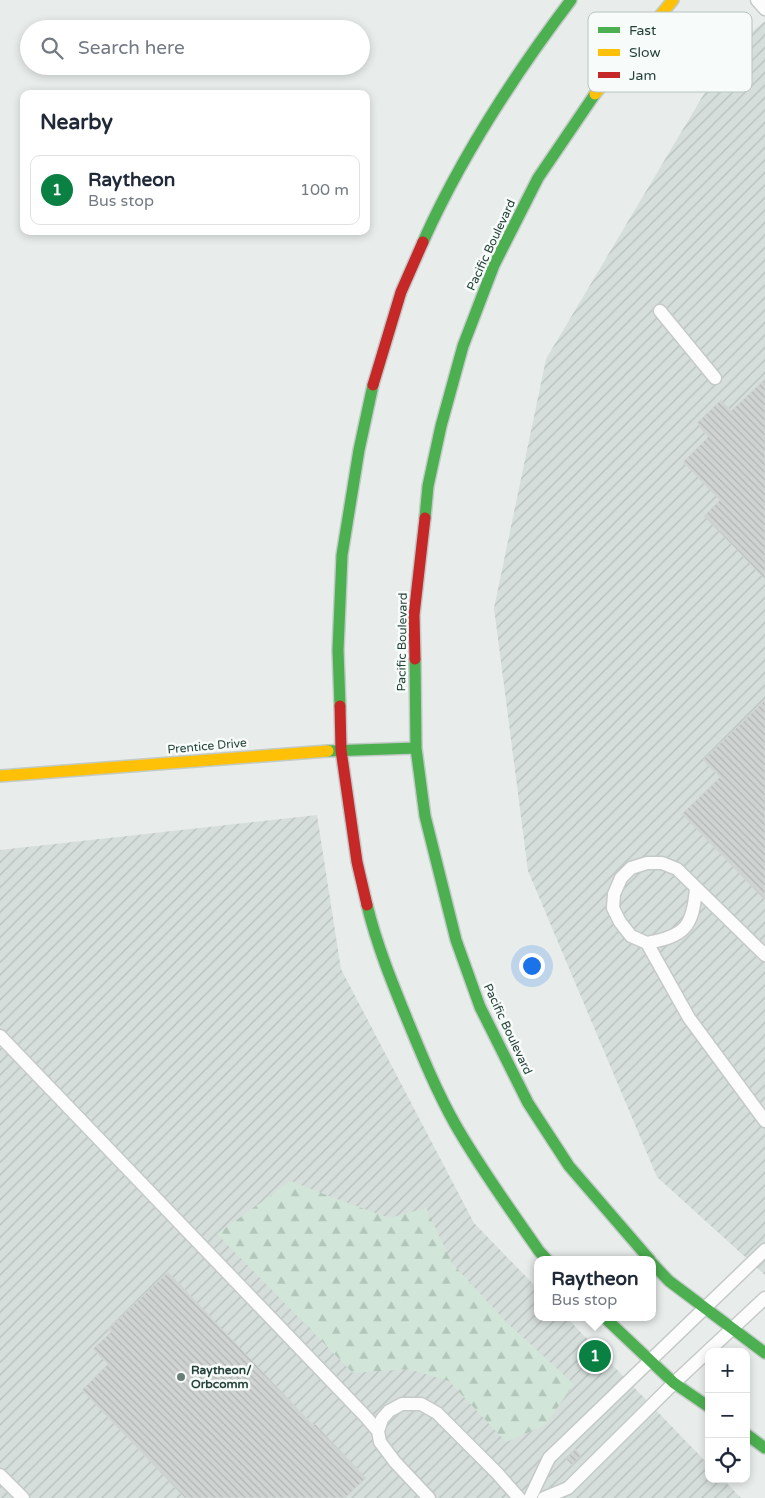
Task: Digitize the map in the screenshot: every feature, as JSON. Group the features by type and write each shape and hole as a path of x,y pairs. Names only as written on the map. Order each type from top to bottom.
{"main road":[{"path":"543,1256 486,1176 454,1123 428,1070 374,933 357,862 340,750 338,650 342,555 360,450 375,378 401,292 435,216 485,126 540,41 571,0"},
{"name":"Pacific Boulevard","path":"663,12 673,0"},
{"name":"Pacific Boulevard","path":"596,92 538,178 494,265 463,346 441,426 427,496 414,616 416,748 425,816 439,877 456,940 480,1007 528,1103 569,1166 647,1256"},
{"name":"Prentice Drive","path":"0,776 340,750 416,748"},
{"path":"656,1267 669,1281 765,1353"},
{"path":"608,1321 674,1383 705,1404"},
{"path":"750,1437 765,1448"}],"lane":[{"path":"757,0 765,8"},
{"path":"660,312 715,378"},
{"path":"765,955 677,869 662,863 646,863 631,868 621,878 614,894 613,908 620,922 631,936 646,943 689,1018 765,1122"},
{"path":"646,943 680,934 689,922 694,910 696,888"},
{"path":"0,1036 378,1430"},
{"path":"530,1498 549,1458 765,1250"},
{"path":"544,1498 568,1488 674,1383 765,1298"},
{"path":"429,1498 380,1442 378,1430 382,1419 389,1411 402,1404 421,1404 437,1413 497,1473 519,1498"},
{"path":"0,1474 23,1498"}],"shaded area":[{"path":"765,21 765,1275 657,1177 528,871 494,608 546,359 705,92 752,92 752,32"},
{"path":"317,815 341,969 474,1223 534,1285 534,1321 570,1321 705,1461 705,1483 727,1483 741,1498 0,1498 0,850"}],"green space":[{"path":"291,1181 389,1218 426,1208 452,1263 506,1322 574,1384 545,1425 506,1442 449,1381 408,1369 353,1373 217,1234"}],"building":[{"path":"765,379 765,579 704,516 720,500 683,462 708,437 697,423 721,400 731,411"},
{"path":"765,700 765,900 682,814 720,777 703,760"},
{"name":"Raytheon/ Orbcomm","path":"168,1272 366,1478 345,1498 185,1498 82,1390 108,1364 93,1349 111,1332 108,1329"},
{"path":"575,1449 581,1455 572,1465 566,1459"}],"traffic: fast":[{"path":"423,242 454,179 490,117 571,0"},
{"path":"425,518 428,486 441,426 463,346 494,265 538,178 595,94"},
{"path":"340,706 338,650 342,555 359,450 373,385"},
{"path":"415,659 416,748 425,816 456,940 480,1007 528,1103 569,1166 647,1256"},
{"path":"328,751 416,748"},
{"path":"367,905 391,980 442,1100 485,1172 543,1256"},
{"path":"656,1267 669,1281 765,1353"},
{"path":"608,1321 674,1383 705,1404"},
{"path":"750,1437 765,1448"}],"traffic: slow":[{"path":"663,12 673,0"},
{"path":"0,776 328,751"}],"traffic: jam":[{"path":"373,385 401,292 423,242"},
{"path":"415,659 414,615 425,518"},
{"path":"340,706 341,750 357,862 367,905"}],"place":[{"name":"Raytheon","path":"595,1356"},
{"name":"Raytheon/ Orbcomm","path":"181,1377"}]}
